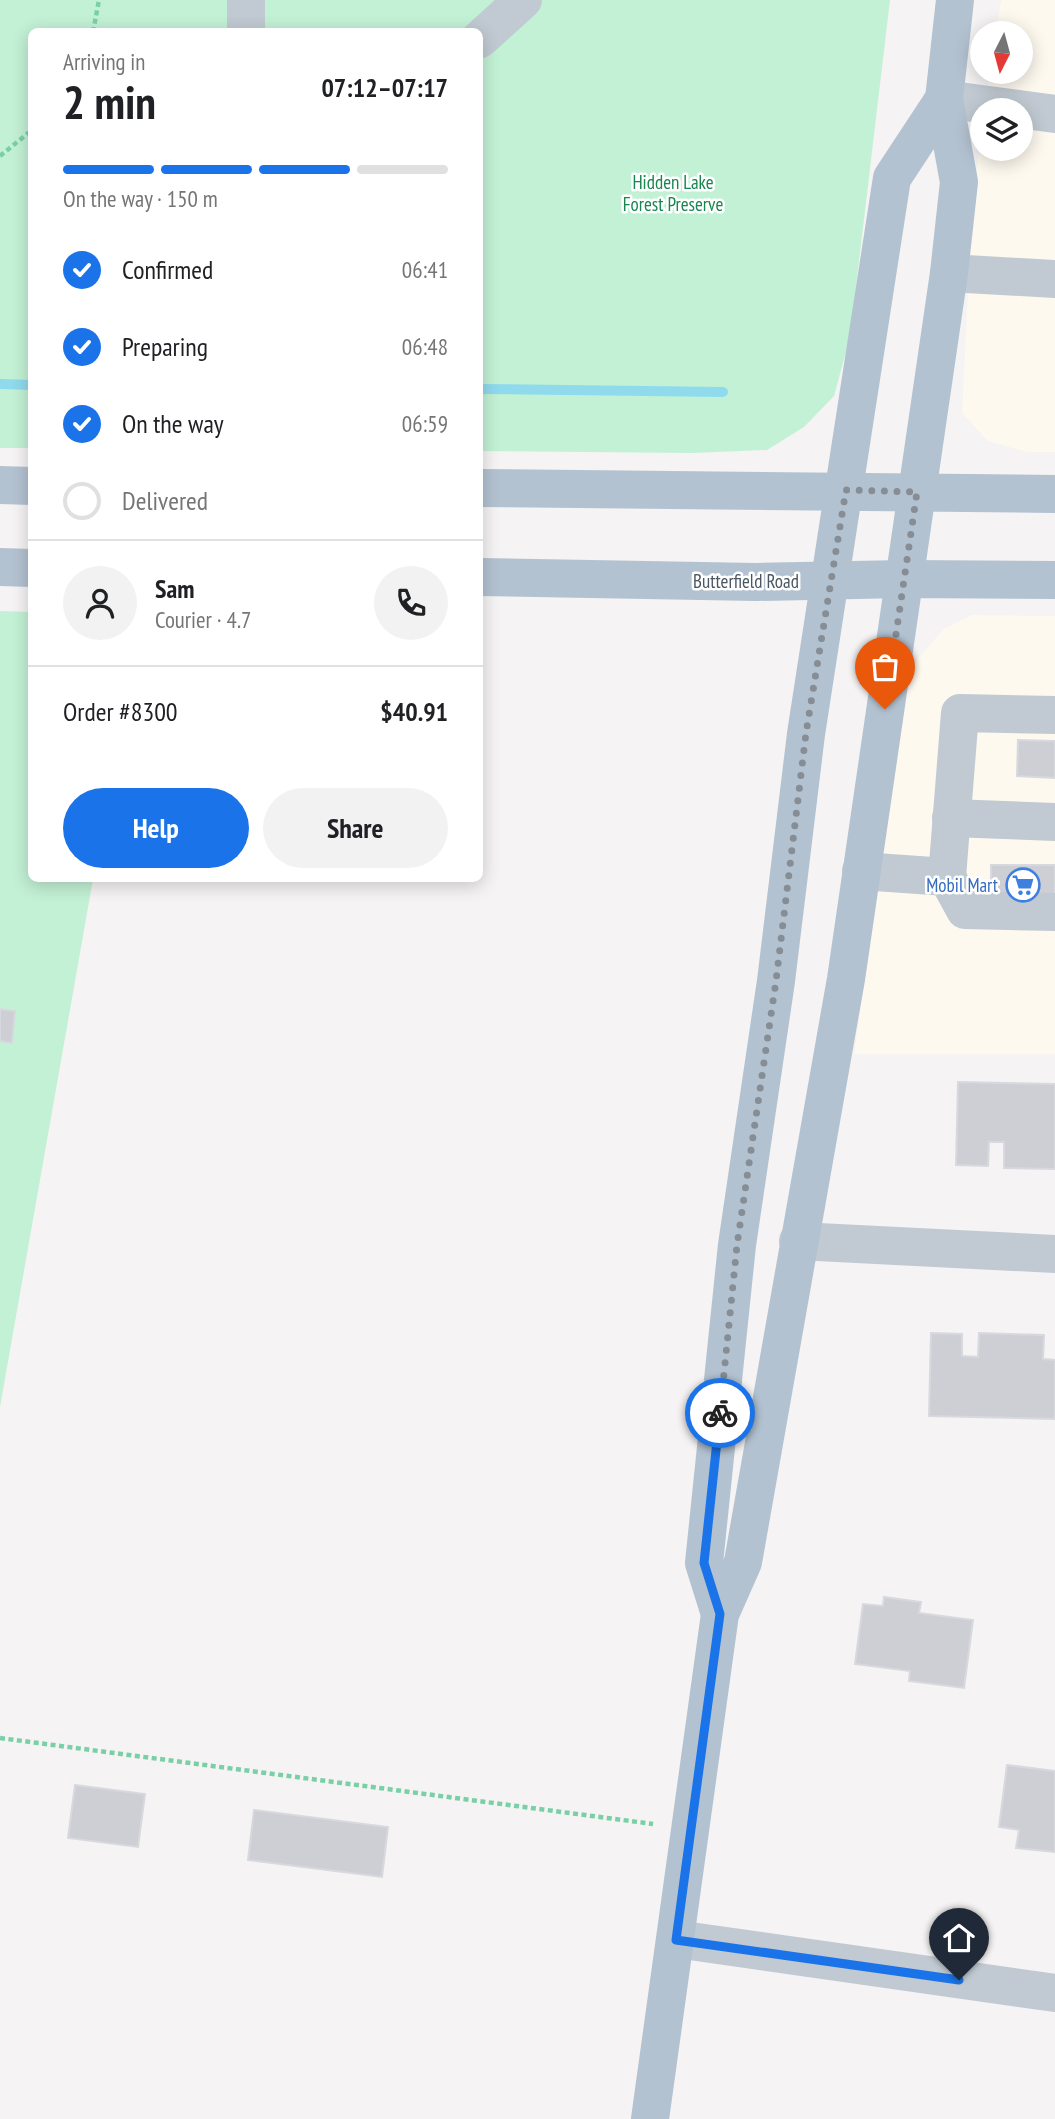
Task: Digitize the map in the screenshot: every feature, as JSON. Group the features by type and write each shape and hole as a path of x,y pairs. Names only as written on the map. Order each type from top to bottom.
{"main road":[{"path":"650,2119 720,1614 743,1562 846,979 917,492 959,182 944,99 955,0"},
{"path":"720,1614 704,1563 737,1245 776,981 806,733 846,490 892,178 944,99"},
{"path":"0,485 28,486"},
{"path":"483,488 1055,494"},
{"path":"0,567 28,568"},
{"name":"Butterfield Road","path":"483,577 756,582 1055,580"}],"street":[{"path":"246,0 246,28"},
{"path":"483,37 523,0"},
{"path":"944,99 1055,114"},
{"path":"948,273 1055,279"},
{"path":"1055,716 960,713 947,877 965,910 1055,912"},
{"path":"951,818 1055,822"},
{"path":"862,871 947,877"},
{"path":"798,1241 1055,1254"},
{"path":"676,1940 1055,1993"}],"path":[{"path":"94,28 99,0"},
{"path":"0,156 28,133"},
{"path":"0,1738 692,1829"}],"shaded area":[{"path":"1001,0 1055,0 1055,452 1027,452 988,441 962,413 973,192 978,161 1033,161 1033,98 987,98 989,84 1033,84 1033,21 998,21"},
{"path":"972,615 1055,616 1055,1054 854,1054 906,690 918,658 944,629"}],"green space":[{"name":"Hidden Lake Forest Preserve","path":"0,0 890,0 850,337 834,396 804,427 767,450 692,453 483,451 483,28 28,28 28,448 0,448"},
{"path":"0,611 28,612 28,882 92,882 0,1407"}],"building":[{"path":"1018,740 1055,741 1055,778 1017,776"},
{"name":"Mobil Mart","path":"991,865 1055,865 1055,904 991,905"},
{"path":"0,1009 15,1011 12,1043 0,1041"},
{"path":"958,1082 1055,1084 1055,1169 1004,1168 1004,1142 989,1142 988,1166 956,1165"},
{"path":"931,1333 962,1334 962,1356 978,1357 979,1333 1044,1335 1043,1359 1055,1360 1055,1419 929,1416"},
{"path":"884,1597 921,1602 919,1613 973,1620 964,1688 909,1681 910,1671 855,1664 863,1604 883,1606"},
{"path":"1007,1765 1055,1771 1055,1852 1016,1848 1019,1830 999,1827"},
{"path":"75,1785 145,1794 138,1847 68,1838"},
{"path":"254,1810 388,1827 382,1877 248,1860"}],"waterway":[{"path":"0,384 28,385"},
{"path":"483,389 723,392"}],"way so far":[{"path":"720,1413 737,1245 776,981 806,733 846,490 917,492 885,709"}],"place":[{"name":"Mobil Mart","path":"1023,885"}],"route":[{"path":"720,1413 704,1563 720,1614 676,1940 959,1980"}]}
